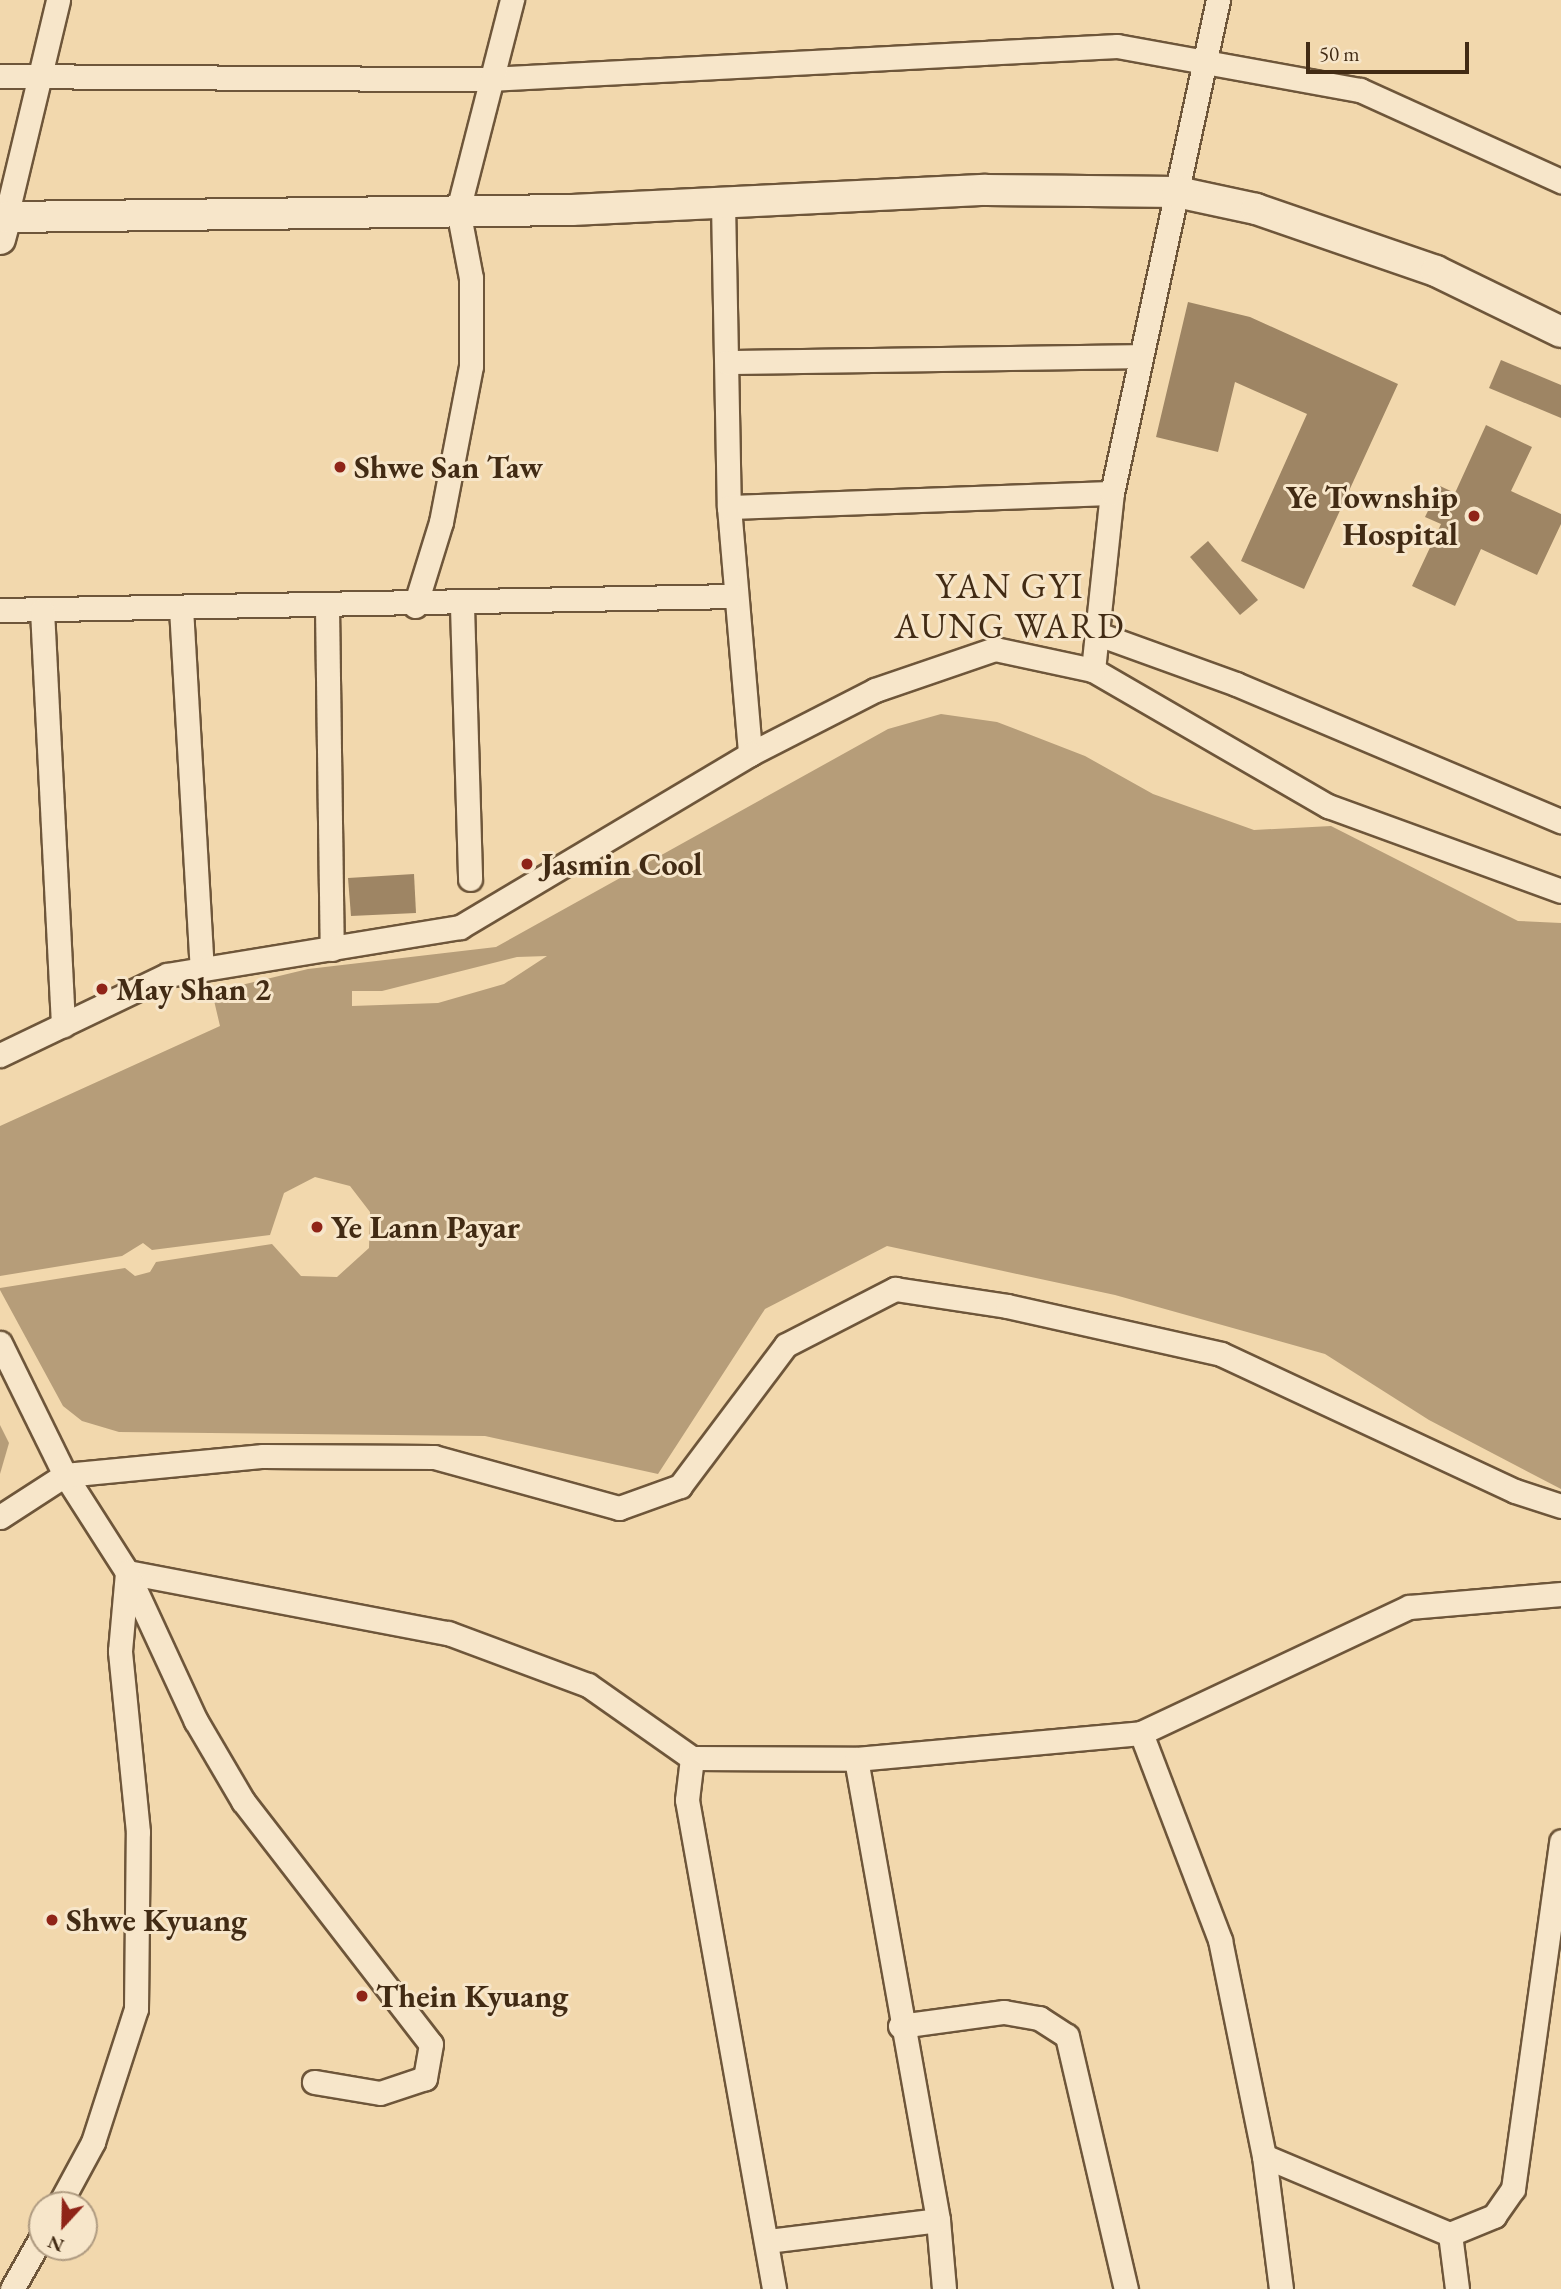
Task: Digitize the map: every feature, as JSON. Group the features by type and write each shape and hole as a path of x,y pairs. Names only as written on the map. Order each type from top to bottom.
{"street":[{"path":"58,0 2,225 723,203 986,190 1177,192 1256,209 1436,271 1561,332"},
{"path":"415,606 441,522 471,366 471,278 458,210 489,79 512,0"},
{"path":"1093,670 1111,493 1137,356 1177,192 1202,59 1218,0"},
{"path":"0,76 41,74 489,79 1117,47 1202,59 1360,90 1561,181"},
{"path":"723,203 733,596 750,754"},
{"path":"727,362 1137,356"},
{"path":"729,507 1111,493"},
{"path":"0,610 462,606 733,596"},
{"path":"462,606 470,879"},
{"path":"327,607 332,948"},
{"path":"181,608 202,969"},
{"path":"42,610 63,1025"},
{"path":"1098,634 1236,684 1561,821"},
{"path":"0,1055 167,975 460,928 750,754 875,690 995,649 1093,670 1328,806 1496,873 1561,891"},
{"path":"0,1517 65,1475 263,1456 434,1457 619,1508 680,1486 786,1345 895,1289 1007,1306 1221,1354 1515,1491 1561,1506"},
{"path":"0,1343 65,1475 127,1572 196,1721 243,1801 431,2044 425,2078 380,2093 314,2082"},
{"path":"127,1572 448,1633 588,1685 692,1758 856,1759 1141,1733 1409,1607 1561,1594"},
{"path":"67,2191 93,2142 136,2009 138,1832 120,1651 127,1572"},
{"path":"1141,1733 1220,1940 1264,2155 1281,2289"},
{"path":"692,1758 687,1800 768,2241 774,2289"},
{"path":"856,1759 873,1833 900,2026 938,2220 944,2289"},
{"path":"1264,2155 1450,2234 1494,2216 1513,2189 1561,1841"},
{"path":"900,2026 1004,2012 1039,2018 1067,2036 1126,2289"},
{"path":"768,2241 938,2220"},
{"path":"1450,2234 1457,2289"},
{"path":"12,2289 28,2261"}],"shaded area":[{"path":"941,714 997,722 1085,756 1153,794 1254,830 1331,826 1518,921 1561,923 1561,1489 1429,1420 1325,1354 1115,1295 887,1246 765,1309 658,1474 485,1436 119,1432 82,1421 63,1406 0,1290 0,1126 220,1026 212,992 308,969 496,947 888,729","holes":["547,956 504,984 438,1003 352,1006 352,991 382,991 517,957"]},
{"path":"0,1425 9,1443 0,1474"}],"pier":[{"path":"315,1177 350,1186 370,1212 369,1248 337,1277 301,1276 272,1244 156,1262 150,1272 135,1276 125,1268 0,1288 0,1276 122,1256 143,1243 152,1250 270,1235 284,1193"}],"building":[{"path":"1188,302 1250,317 1398,384 1304,589 1241,561 1307,414 1235,382 1218,452 1156,437"},
{"path":"1501,360 1561,385 1561,418 1489,388"},
{"path":"1486,425 1532,447 1511,491 1561,514 1561,524 1537,575 1481,549 1455,606 1412,586 1441,524 1425,517 1440,486 1455,493"},
{"path":"1208,541 1258,600 1240,615 1190,557"},
{"path":"414,874 416,913 351,916 348,878"}],"place":[{"name":"Shwe San Taw","path":"340,467"},
{"name":"Ye Township Hospital","path":"1474,516"},
{"name":"Jasmin Cool","path":"527,864"},
{"name":"May Shan 2","path":"102,989"},
{"name":"Ye Lann Payar","path":"317,1227"},
{"name":"Shwe Kyuang","path":"52,1920"},
{"name":"Thein Kyuang","path":"362,1996"}],"district":[{"name":"YAN GYI AUNG WARD","path":"1010,606"}]}
